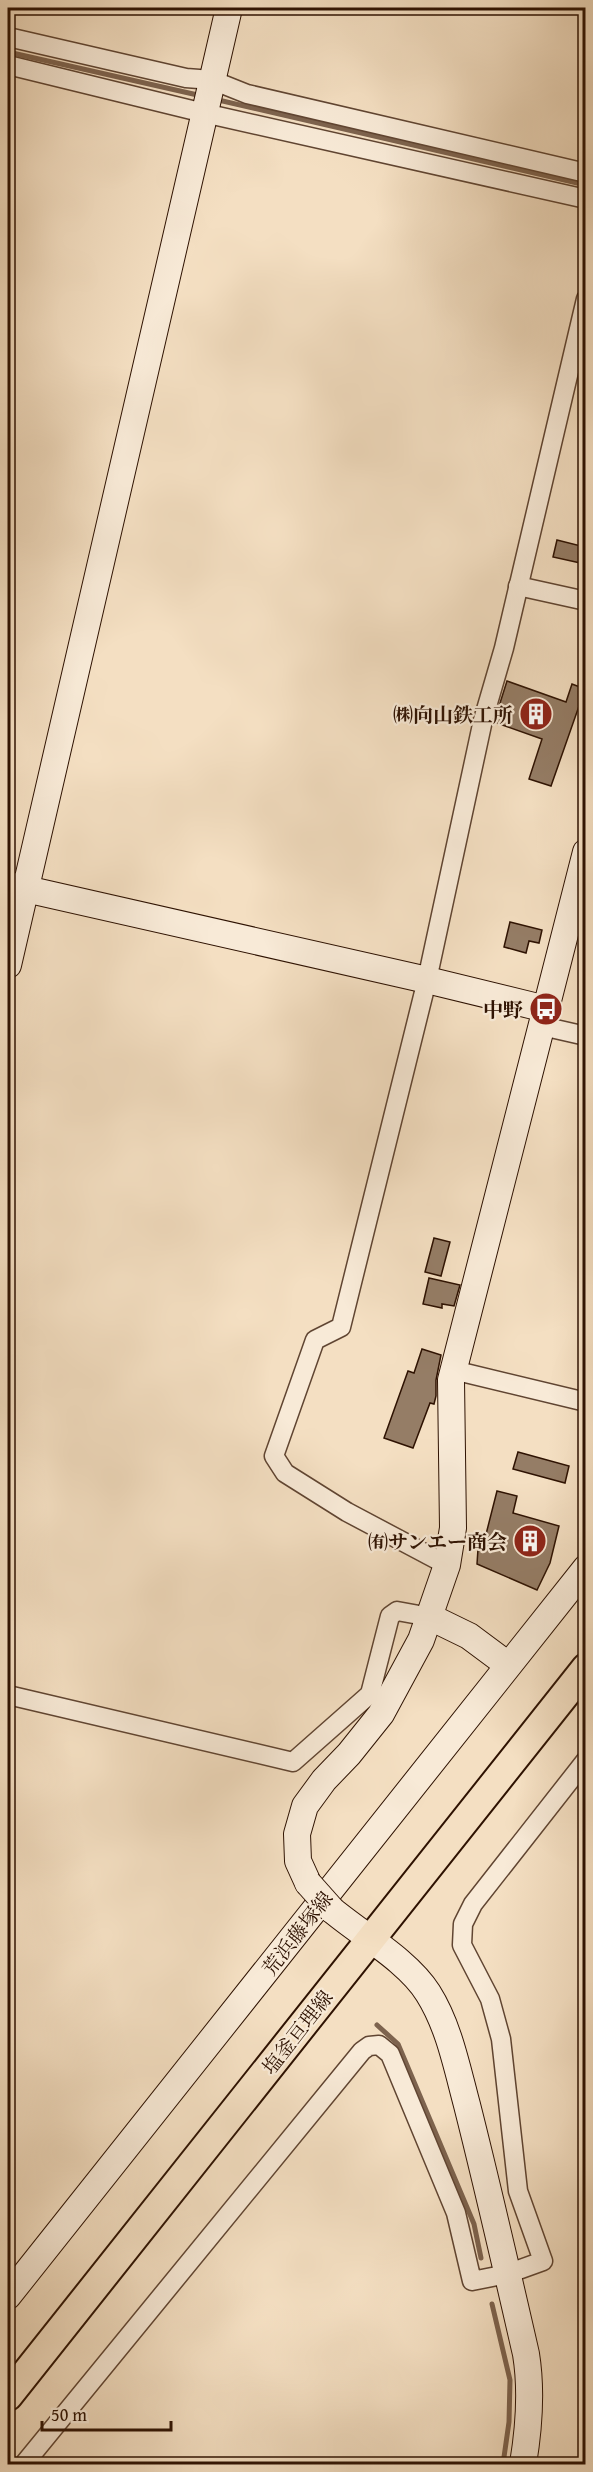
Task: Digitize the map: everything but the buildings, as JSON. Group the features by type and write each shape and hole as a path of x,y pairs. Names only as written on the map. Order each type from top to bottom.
{"main road":[{"name":"塩釜亘理線","path":"8,2396 316,2008 368,1938 585,1668"}],"street":[{"path":"8,965 16,887 229,8"},
{"path":"8,37 186,78 208,97 247,94 585,172"},
{"path":"8,65 208,97 585,199"},
{"path":"447,1565 329,1501 285,1473 274,1456 315,1340 341,1327 427,980 483,720 504,648 585,299"},
{"path":"518,586 585,602"},
{"path":"524,2464 530,2408 529,2373 480,2158 455,2061 439,2013 428,1992 411,1973 332,1910 308,1883 298,1861 297,1834 305,1806 324,1780 349,1754 381,1714 421,1640 447,1565 453,1528 451,1380 585,852"},
{"path":"16,887 427,980 544,1017 585,1036"},
{"path":"453,1370 585,1402"},
{"name":"荒浜藤塚線","path":"8,2296 585,1568"},
{"path":"8,1695 293,1762 370,1694 390,1616 397,1611 430,1617 469,1636 508,1665"},
{"path":"24,2464 362,2051 369,2046 379,2045 390,2054 456,2213 472,2281 507,2274 543,2261 518,2191 501,2039 490,1999 462,1945 463,1924 473,1904 577,1783 585,1760"}],"waterway":[{"path":"8,52 202,96"},
{"path":"214,99 586,185"},
{"path":"377,2025 398,2044 474,2224 481,2258"},
{"path":"492,2304 510,2380 509,2422 503,2464"}],"place":[{"name":"㈱向山鉄工所","path":"536,714"},
{"name":"中野","path":"546,1009"},
{"name":"㈲サンエー商会","path":"530,1541"}]}
